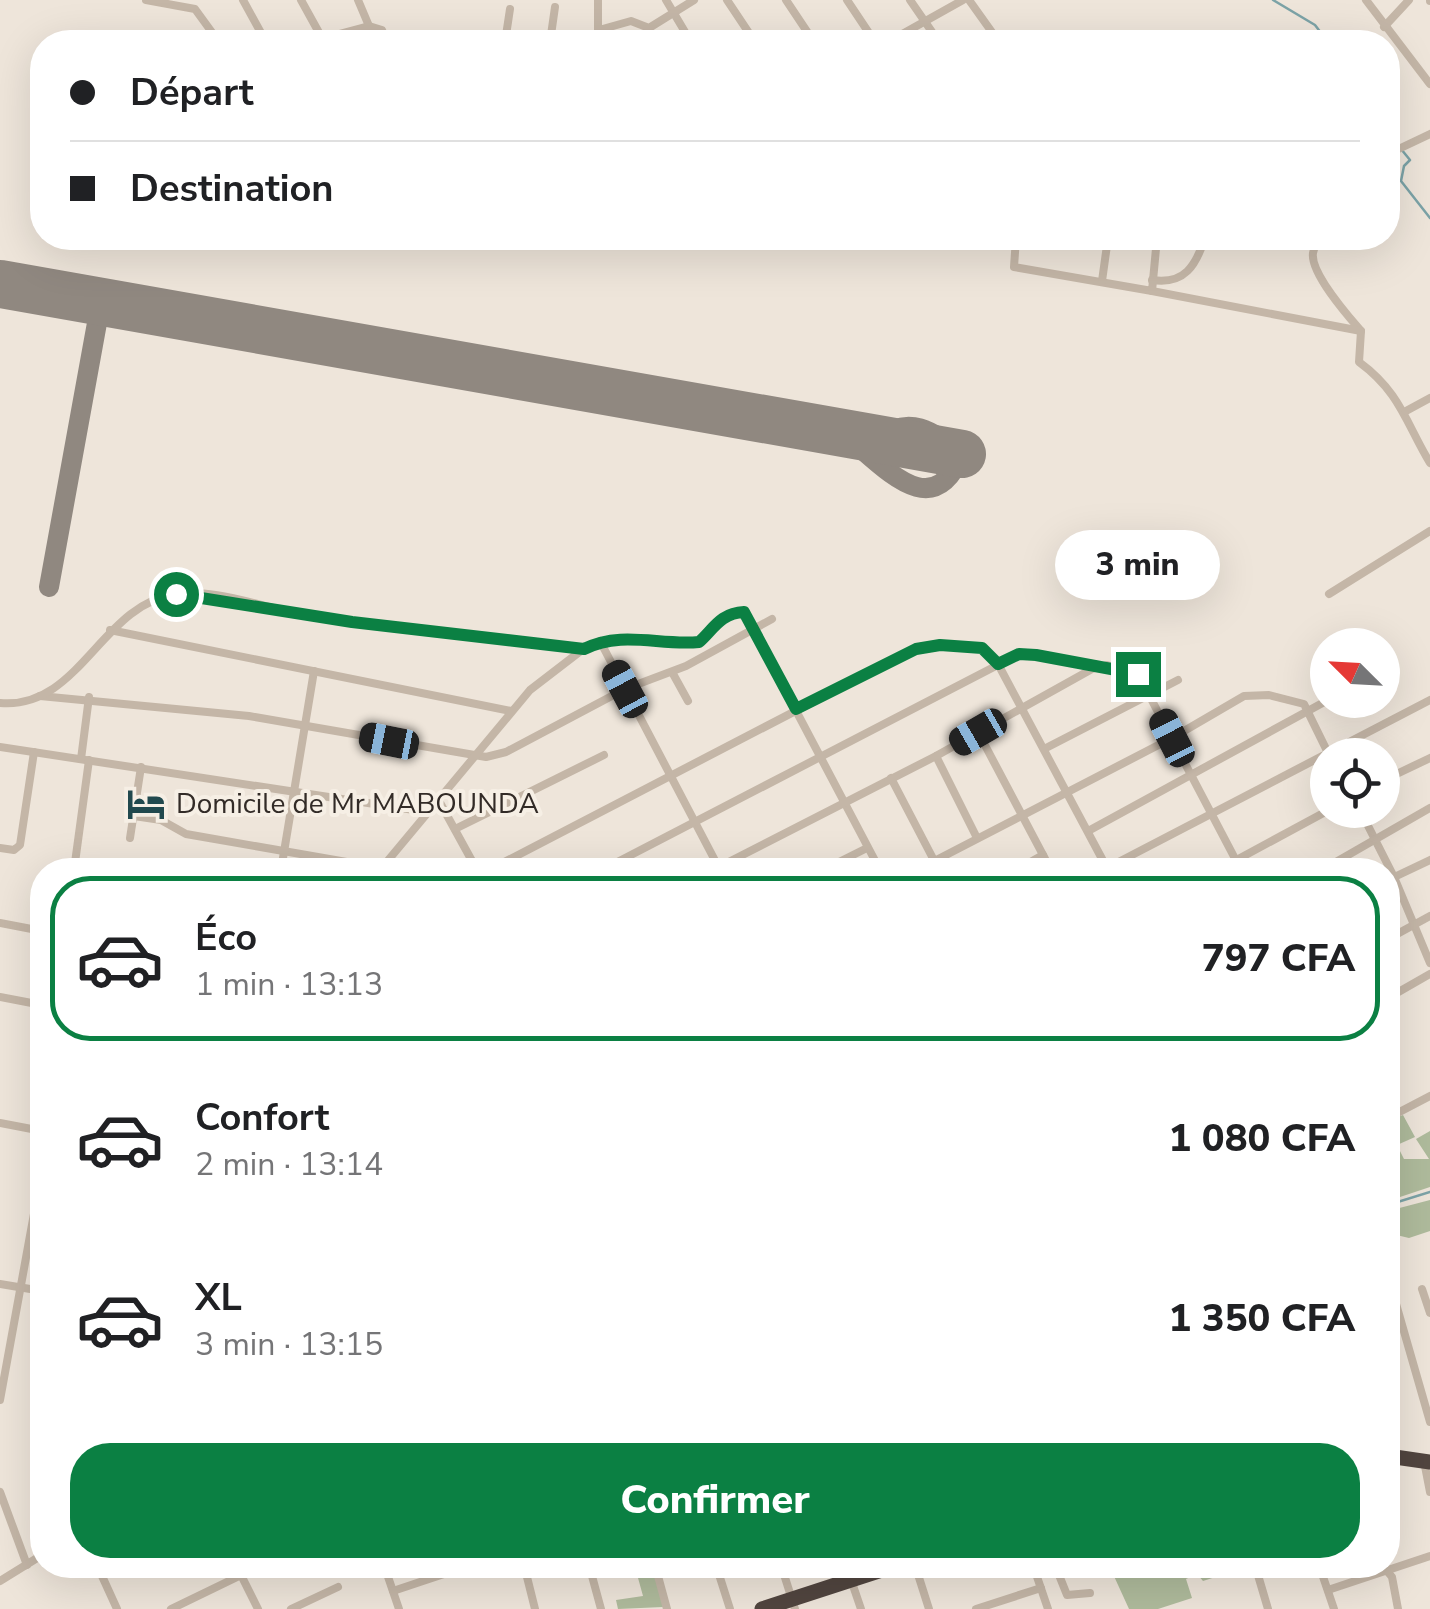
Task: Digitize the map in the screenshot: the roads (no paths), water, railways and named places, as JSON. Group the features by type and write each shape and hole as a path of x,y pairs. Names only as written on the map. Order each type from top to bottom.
{"highway":[{"path":"1400,1458 1427,1461"},
{"path":"762,1609 794,1604 838,1578"}],"street":[{"path":"146,0 193,4 211,30"},
{"path":"243,0 259,30"},
{"path":"301,0 318,30"},
{"path":"358,0 369,26"},
{"path":"598,0 600,30 631,22 649,28 694,0"},
{"path":"666,0 684,30"},
{"path":"727,0 747,30"},
{"path":"786,0 806,30"},
{"path":"847,0 867,30"},
{"path":"910,0 931,30"},
{"path":"909,30 966,0 990,30"},
{"path":"1366,0 1387,30"},
{"path":"1384,26 1409,0"},
{"path":"552,30 555,7"},
{"path":"507,30 510,9"},
{"path":"353,30 369,26 382,30"},
{"path":"1400,46 1430,84"},
{"path":"1400,149 1430,134"},
{"path":"1015,250 1014,267 1102,280 1361,331"},
{"path":"1102,280 1106,250"},
{"path":"1152,291 1156,250"},
{"path":"1152,280 1164,282 1187,274 1196,266 1201,250"},
{"path":"1315,250 1313,259 1317,268 1342,312 1361,331 1359,362 1376,374 1406,411 1430,464"},
{"path":"1406,411 1430,398"},
{"path":"1328,594 1430,531"},
{"path":"40,696 86,660 110,630 142,604 184,594 352,622 584,649"},
{"path":"389,858 511,711 549,672 600,641 644,637 699,642 706,630 734,612 744,612 872,858"},
{"path":"0,703 40,696 89,697 305,725 472,757 506,752 625,689 672,672 772,620"},
{"path":"110,630 511,711"},
{"path":"600,641 712,858"},
{"path":"513,858 916,649 940,645 982,648 998,664 1103,858"},
{"path":"625,858 1019,654 1107,665 1138,674 1234,858"},
{"path":"737,858 1107,665"},
{"path":"283,858 314,671"},
{"path":"672,672 688,701"},
{"path":"1044,749 1178,680"},
{"path":"938,858 1172,738 1244,696 1269,695 1308,708 1321,738"},
{"path":"75,858 89,697"},
{"path":"1358,738 1430,700"},
{"path":"1090,830 1308,708"},
{"path":"978,732 1043,856 1039,858"},
{"path":"0,747 426,812"},
{"path":"0,848 14,850 22,840 34,752"},
{"path":"454,829 604,756"},
{"path":"936,756 978,838"},
{"path":"1400,773 1430,758"},
{"path":"1129,858 1310,763"},
{"path":"130,838 141,767"},
{"path":"891,778 933,858"},
{"path":"438,799 470,858"},
{"path":"1341,858 1430,808"},
{"path":"134,816 161,820 186,834 321,858"},
{"path":"1239,858 1310,820"},
{"path":"1369,828 1383,858"},
{"path":"846,858 866,848"},
{"path":"1400,874 1430,860"},
{"path":"1400,899 1430,964"},
{"path":"1400,932 1430,916"},
{"path":"0,923 30,929"},
{"path":"1400,991 1430,974"},
{"path":"0,997 30,1003"},
{"path":"1400,1112 1430,1096"},
{"path":"0,1123 30,1129"},
{"path":"0,1400 30,1240"},
{"path":"0,1284 30,1289"},
{"path":"1422,1289 1430,1313"},
{"path":"1400,1318 1430,1422"},
{"path":"1427,1461 1430,1492"},
{"path":"0,1492 27,1565"},
{"path":"1400,1564 1430,1556"},
{"path":"0,1581 30,1563"},
{"path":"102,1578 117,1609"},
{"path":"172,1609 238,1578"},
{"path":"243,1578 258,1609"},
{"path":"388,1578 400,1609"},
{"path":"393,1591 432,1578"},
{"path":"527,1578 534,1609"},
{"path":"593,1578 601,1609"},
{"path":"659,1578 667,1609"},
{"path":"720,1578 730,1609"},
{"path":"785,1578 794,1604"},
{"path":"850,1578 861,1609"},
{"path":"918,1578 929,1609"},
{"path":"1038,1578 1048,1609"},
{"path":"1060,1578 1068,1595 1090,1593"},
{"path":"1258,1578 1266,1608"},
{"path":"1324,1578 1334,1609"},
{"path":"1328,1590 1360,1578"},
{"path":"1389,1578 1398,1609"},
{"path":"291,1609 338,1586"},
{"path":"976,1609 1041,1588"}],"waterway":[{"path":"1273,0 1319,30"},
{"path":"1400,148 1410,160 1404,166 1401,181 1430,218"},
{"path":"1400,1201 1430,1192"}],"place":[{"name":"Domicile de Mr MABOUNDA","path":"146,804"}]}
